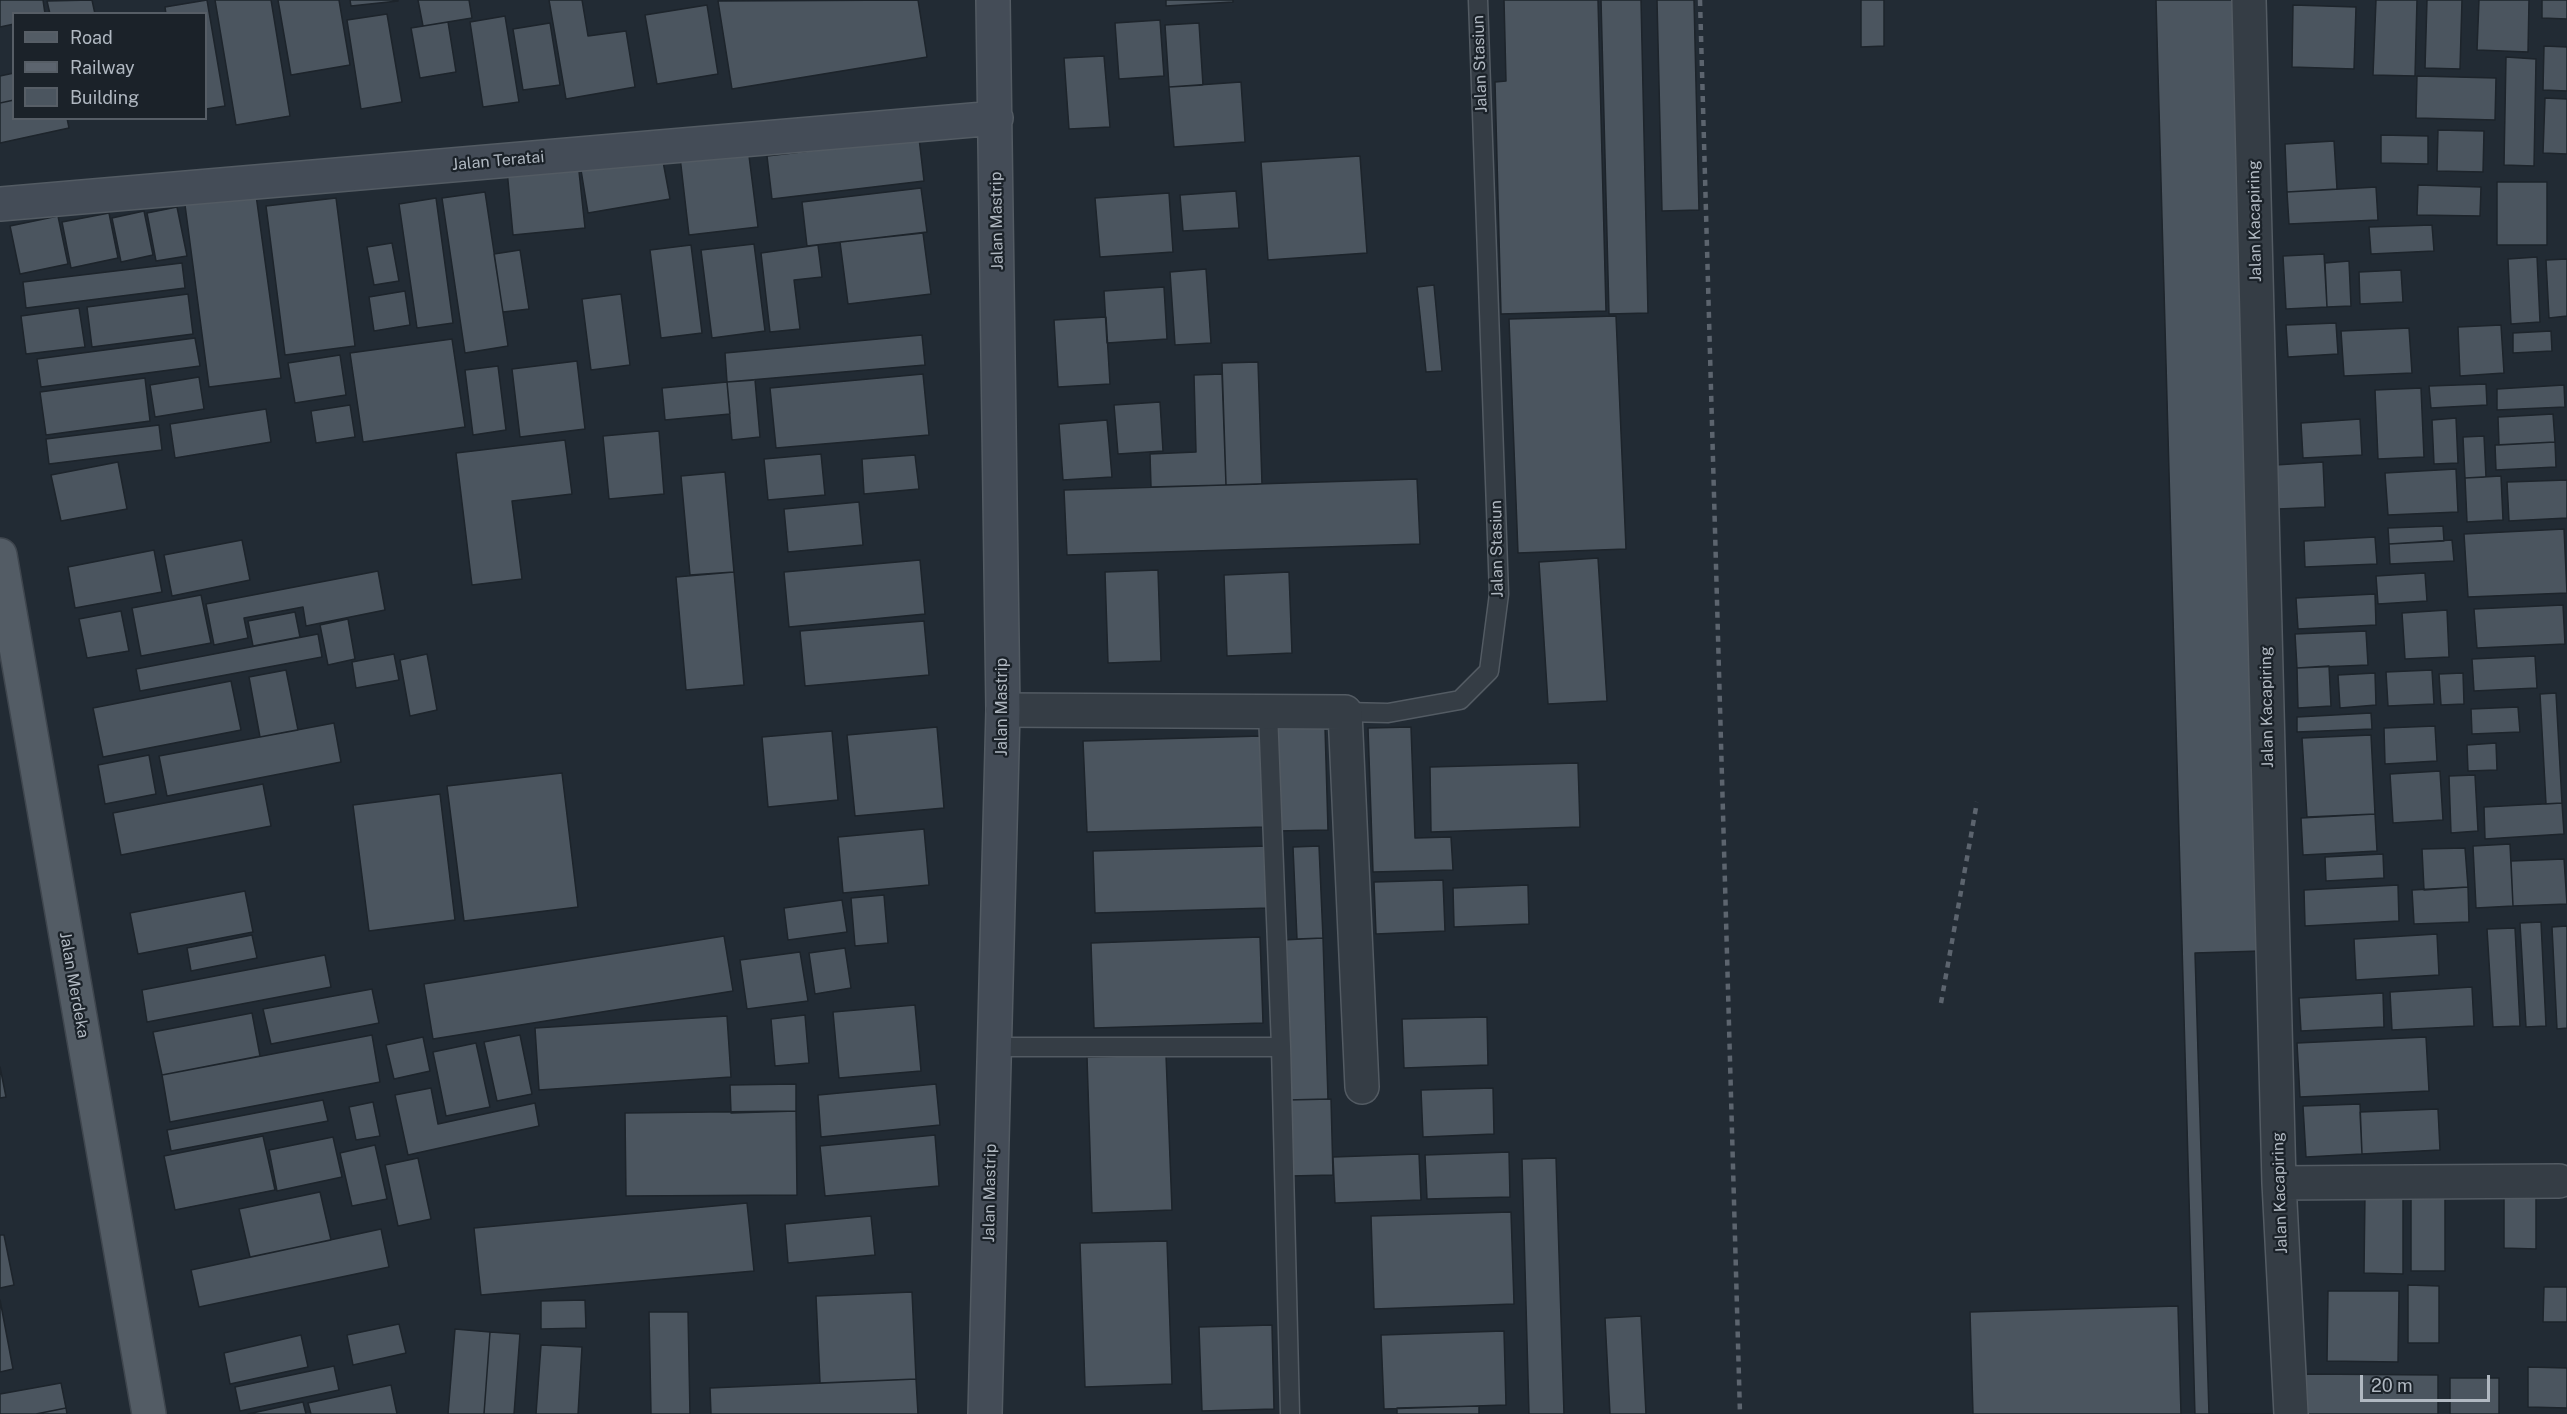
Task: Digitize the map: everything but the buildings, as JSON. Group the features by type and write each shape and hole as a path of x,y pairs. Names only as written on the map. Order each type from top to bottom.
{"main road":[{"name":"Jalan Mastrip","path":"985,1414 1003,710 993,0"},
{"name":"Jalan Teratai","path":"0,204 996,118"},
{"name":"Jalan Merdeka","path":"0,555 149,1414"}],"street":[{"name":"Jalan Kacapiring","path":"2249,0 2279,1184 2291,1414"},
{"name":"Jalan Stasiun","path":"1003,710 1345,712"},
{"path":"1345,712 1362,1087"},
{"path":"2279,1184 2559,1181"}],"lane":[{"name":"Jalan Stasiun","path":"1345,712 1388,713 1460,700 1489,671 1499,594 1478,0"},
{"path":"1268,712 1281,1047 1290,1414"},
{"path":"994,1047 1281,1047"}],"railway":[{"path":"1700,0 1740,1414"},
{"path":"1941,1003 1977,802"}]}
